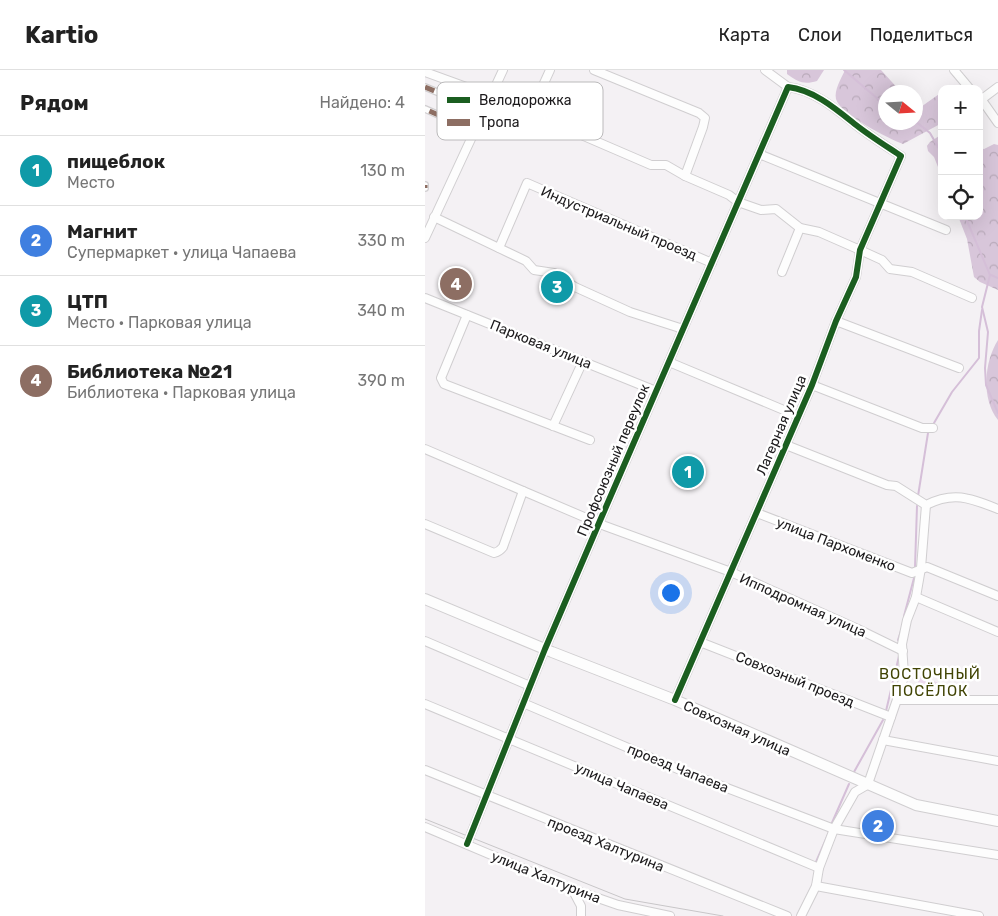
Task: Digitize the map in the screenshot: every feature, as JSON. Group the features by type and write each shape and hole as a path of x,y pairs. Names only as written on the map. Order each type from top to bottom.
{"street":[{"path":"497,82 503,70"},
{"path":"545,82 550,70"},
{"path":"594,70 699,113 705,118 685,176"},
{"path":"765,70 788,88"},
{"path":"954,70 967,85"},
{"path":"427,72 454,82"},
{"path":"425,87 437,92"},
{"path":"983,96 998,87"},
{"name":"Профсоюзный переулок","path":"467,844 545,650 788,88"},
{"name":"Лагерная улица","path":"675,700 812,385 836,321 856,276 860,250 901,156 835,108 800,89 788,88"},
{"path":"983,100 998,123"},
{"path":"425,110 437,115"},
{"path":"425,238 428,225 434,217 470,140"},
{"path":"593,140 651,164 666,165 685,176 729,195 739,202 761,210 776,209 800,228 819,232 860,250 882,260 891,269 912,272 972,298"},
{"path":"759,154 946,230"},
{"name":"Индустриальный проезд","path":"499,248 527,183 712,263"},
{"path":"434,217 526,260 533,270 555,273 575,287 630,312 683,330"},
{"path":"783,272 800,228"},
{"name":"Парковая улица","path":"425,298 656,391"},
{"path":"467,314 441,378 444,384 590,440"},
{"path":"836,321 959,368"},
{"path":"553,426 583,361"},
{"path":"669,362 798,416"},
{"path":"812,385 922,428 933,428"},
{"path":"786,445 887,485 896,486 925,505"},
{"name":"Ипподромная улица","path":"425,448 599,523 731,572 858,628 903,651"},
{"path":"425,524 497,553 503,547 523,491"},
{"path":"925,505 938,499 954,496 971,499 998,509"},
{"path":"801,916 816,886 819,868 834,829 855,792 867,785 897,700 904,675 902,644 907,620 916,597 921,568 925,505"},
{"name":"улица Пархоменко","path":"757,513 911,574 927,566 998,596"},
{"path":"916,597 998,632"},
{"name":"Совхозная улица","path":"425,599 545,650 675,700 916,805 998,822"},
{"path":"425,642 530,686"},
{"name":"Совхозный проезд","path":"700,642 891,717"},
{"path":"897,700 998,700"},
{"name":"проезд Чапаева","path":"523,703 680,770 834,829"},
{"name":"улица Чапаева","path":"425,704 819,868"},
{"path":"883,740 998,761"},
{"name":"проезд Халтурина","path":"425,770 787,916"},
{"name":"улица Халтурина","path":"425,827 572,889 618,905 670,916"},
{"path":"834,829 998,855"},
{"path":"816,886 979,916"},
{"path":"572,889 581,906 581,916"}],"green space":[{"path":"787,70 824,70 817,81 808,83 795,79 787,74"},
{"path":"845,70 881,70 895,85 878,85 878,130 923,130 923,105 938,95 938,125 903,144 876,131 846,111 839,105 836,99 837,88"},
{"path":"938,137 938,167 934,157 928,151 927,146"},
{"path":"994,144 998,145 998,290 980,282 974,277 967,239 960,220 983,220 984,149"},
{"path":"998,340 998,420 989,402 986,380 993,349"},
{"path":"919,675 949,687 946,696 916,698"}],"waterway":[{"path":"844,70 878,99"},
{"path":"923,127 930,133 938,147"},
{"path":"967,220 990,275 982,307 988,332 985,368 986,385 998,413"},
{"path":"991,275 998,278"},
{"path":"934,423 952,392 979,358 979,331 982,310"},
{"path":"918,496 928,433"},
{"path":"915,567 917,506"},
{"path":"904,616 914,578"},
{"path":"898,640 902,628"},
{"path":"886,711 899,656"},
{"path":"854,772 883,720"},
{"path":"831,825 849,784"},
{"path":"816,862 830,830"}],"tram line":[{"path":"425,819 625,899 723,916"}],"marked path":[{"path":"425,87 437,92"},
{"path":"425,109 437,114"}],"cycle path":[{"path":"467,844 545,649 788,87 816,96 901,156 860,250 856,277 836,321 812,385 675,700"}],"place":[{"name":"Библиотека №21","path":"456,284"},
{"name":"ЦТП","path":"557,287"},
{"name":"пищеблок","path":"688,472"},
{"name":"Магнит","path":"878,826"}],"district":[{"name":"ВОСТОЧНЫЙ ПОСЁЛОК","path":"930,682"}]}
